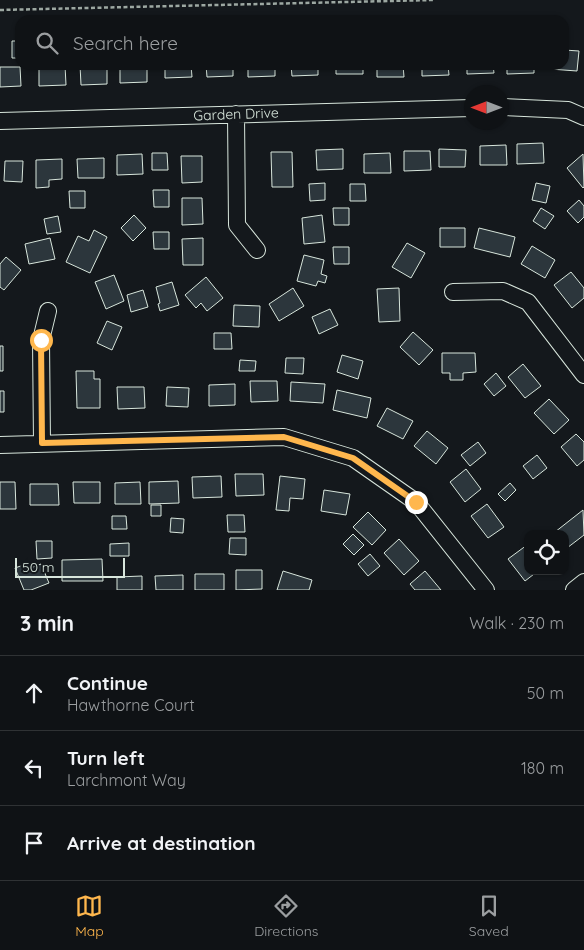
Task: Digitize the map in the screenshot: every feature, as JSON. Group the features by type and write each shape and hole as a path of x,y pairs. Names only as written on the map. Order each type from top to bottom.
{"street":[{"path":"509,107 568,110 584,118"},
{"name":"Garden Drive","path":"0,121 464,108"},
{"path":"236,114 238,225 257,250"},
{"path":"453,292 503,290 528,302 584,375"},
{"path":"42,443 41,340 48,311"},
{"path":"0,445 284,437 353,458 416,502 486,590"},
{"path":"574,590 584,582"}],"path":[{"path":"0,10 434,0"}],"building":[{"path":"12,41 15,41 15,58 12,58"},
{"path":"569,50 579,51 577,71 564,70 569,70"},
{"path":"0,67 15,67 15,70 20,70 21,86 0,87"},
{"path":"39,70 65,70 66,85 39,86"},
{"path":"80,70 107,70 107,84 81,85"},
{"path":"120,70 147,70 147,82 120,83"},
{"path":"165,70 191,70 192,77 165,78"},
{"path":"206,70 233,70 233,76 207,77"},
{"path":"248,70 275,70 275,76 248,77"},
{"path":"291,70 318,70 318,75 292,76"},
{"path":"336,70 363,70 363,74 336,74"},
{"path":"377,70 403,70 404,77 377,77"},
{"path":"422,70 448,70 449,75 422,76"},
{"path":"467,70 494,70 494,73 467,74"},
{"path":"507,70 534,70 534,73 507,74"},
{"path":"543,143 544,163 517,164 517,144"},
{"path":"506,145 507,165 480,165 480,146"},
{"path":"343,149 343,169 317,170 316,150"},
{"path":"439,149 466,150 465,167 439,167"},
{"path":"404,151 430,151 431,170 404,171"},
{"path":"271,152 292,152 293,187 272,187"},
{"path":"152,153 167,153 168,170 152,170"},
{"path":"390,153 391,173 364,173 364,154"},
{"path":"142,154 143,174 117,175 117,155"},
{"path":"583,154 584,187 583,188 567,168"},
{"path":"181,156 202,156 202,182 182,183"},
{"path":"104,158 104,178 78,178 77,159"},
{"path":"62,159 62,179 49,180 49,187 36,188 36,160"},
{"path":"5,161 23,161 22,182 4,181"},
{"path":"325,183 325,200 310,201 309,184"},
{"path":"536,183 550,186 546,203 532,200"},
{"path":"350,184 365,184 366,201 350,201"},
{"path":"153,190 169,190 169,207 154,207"},
{"path":"69,191 85,191 85,208 70,208"},
{"path":"182,198 202,198 203,224 182,225"},
{"path":"579,200 584,206 584,217 578,223 567,211"},
{"path":"333,208 349,208 349,225 334,225"},
{"path":"541,208 554,216 545,229 533,221"},
{"path":"134,215 146,228 133,241 121,228"},
{"path":"322,215 325,242 304,244 302,218"},
{"path":"58,216 61,232 47,234 44,219"},
{"path":"440,228 465,228 465,247 440,247"},
{"path":"479,228 515,237 510,257 474,248"},
{"path":"94,230 107,237 90,273 66,262 78,236 89,241"},
{"path":"153,232 169,232 169,249 154,249"},
{"path":"50,238 55,259 29,264 25,244"},
{"path":"203,238 203,265 183,265 182,239"},
{"path":"407,243 425,253 411,278 392,267"},
{"path":"532,246 555,260 545,278 521,264"},
{"path":"333,247 349,247 349,264 334,264"},
{"path":"304,255 324,260 321,274 327,276 325,283 318,281 316,286 297,281"},
{"path":"6,257 21,270 4,290 0,287 0,264"},
{"path":"571,272 584,288 584,298 572,308 554,285"},
{"path":"114,275 124,301 106,309 95,282"},
{"path":"206,277 223,298 207,311 201,303 196,308 185,295"},
{"path":"172,282 179,305 160,311 156,287"},
{"path":"293,288 304,306 279,321 269,304"},
{"path":"399,288 400,321 379,322 377,289"},
{"path":"143,290 148,307 131,312 127,295"},
{"path":"234,305 260,306 259,327 233,326"},
{"path":"330,309 338,325 319,334 312,317"},
{"path":"107,321 122,327 112,350 97,343"},
{"path":"413,332 433,350 419,365 400,347"},
{"path":"214,333 231,333 232,349 214,349"},
{"path":"0,346 3,346 3,371 0,371"},
{"path":"442,353 475,353 476,372 463,373 463,380 450,380 450,373 442,373"},
{"path":"342,355 363,361 358,379 337,372"},
{"path":"286,358 304,358 303,374 285,373"},
{"path":"240,360 256,361 255,371 239,371"},
{"path":"523,364 541,386 525,398 508,377"},
{"path":"76,371 94,371 94,379 100,379 100,408 77,408"},
{"path":"496,373 506,386 494,396 484,384"},
{"path":"250,381 277,381 278,401 251,402"},
{"path":"291,382 325,384 323,403 290,401"},
{"path":"235,384 235,405 209,406 209,385"},
{"path":"117,387 144,387 145,408 118,409"},
{"path":"167,387 189,388 188,407 166,406"},
{"path":"337,390 371,398 367,418 333,410"},
{"path":"0,391 4,391 4,412 0,412"},
{"path":"549,399 569,420 554,434 534,413"},
{"path":"387,408 413,421 403,439 377,426"},
{"path":"427,431 448,448 436,464 414,446"},
{"path":"576,434 584,442 584,460 577,466 561,447"},
{"path":"478,442 486,453 470,466 461,455"},
{"path":"537,455 547,468 533,479 523,466"},
{"path":"466,469 481,489 465,502 450,482"},
{"path":"235,474 263,474 264,495 236,496"},
{"path":"221,476 222,497 193,498 192,477"},
{"path":"280,476 305,479 303,499 290,498 289,511 276,510"},
{"path":"178,481 179,503 149,504 149,482"},
{"path":"0,482 15,482 16,509 0,509"},
{"path":"73,482 100,482 100,503 74,503"},
{"path":"140,482 141,504 115,504 115,483"},
{"path":"510,483 516,490 505,501 498,494"},
{"path":"30,484 58,484 59,505 30,505"},
{"path":"324,490 350,494 346,515 321,511"},
{"path":"487,504 504,527 488,538 471,516"},
{"path":"151,505 161,505 161,516 151,516"},
{"path":"583,510 584,535 569,546 569,530 558,530"},
{"path":"368,512 386,530 372,545 353,527"},
{"path":"227,515 244,515 245,532 228,532"},
{"path":"112,516 126,516 127,529 112,529"},
{"path":"171,518 184,519 183,533 170,532"},
{"path":"353,534 364,545 354,555 343,544"},
{"path":"230,538 246,538 246,555 229,554"},
{"path":"399,539 419,561 404,575 384,553"},
{"path":"36,541 52,541 52,558 37,559"},
{"path":"129,543 129,556 110,556 110,544"},
{"path":"524,547 524,575 533,575 525,581 508,559"},
{"path":"370,554 380,566 368,576 358,564"},
{"path":"102,559 103,581 62,581 62,560"},
{"path":"26,564 28,569 41,564 49,583 31,590 24,590 15,568"},
{"path":"236,570 262,570 262,589 236,590"},
{"path":"283,571 312,580 309,590 277,590"},
{"path":"425,571 441,590 415,590 410,584"},
{"path":"195,574 224,574 224,590 195,590"},
{"path":"183,575 183,590 156,590 155,576"},
{"path":"142,576 142,590 117,590 117,577"}],"route":[{"path":"41,340 42,443 284,437 353,458 416,502"}]}
